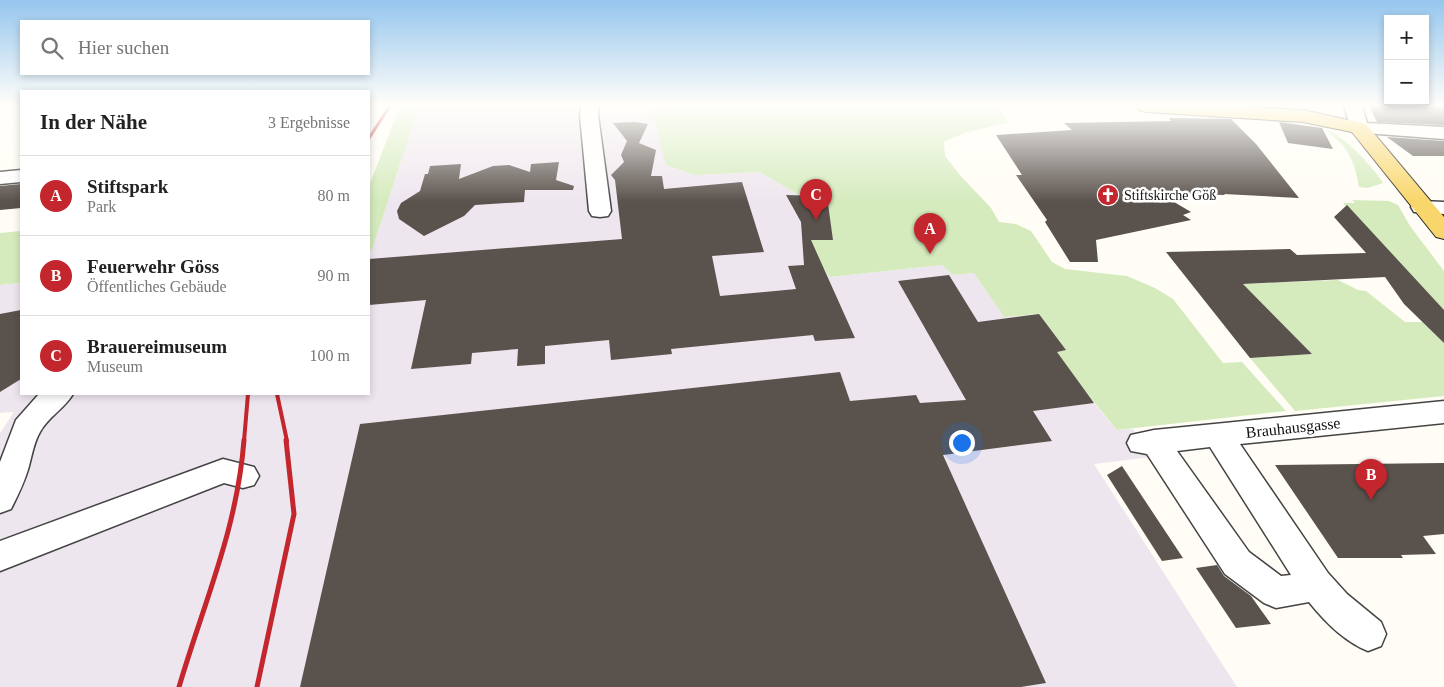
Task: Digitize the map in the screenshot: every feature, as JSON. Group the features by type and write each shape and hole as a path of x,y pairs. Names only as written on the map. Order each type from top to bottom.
{"main road":[{"path":"1367,138 1444,232"}],"street":[{"path":"592,138 600,211"},
{"path":"0,178 20,176"},
{"path":"1422,207 1444,208"},
{"path":"0,500 11,475 26,428 50,401 59,395"},
{"name":"Brauhausgasse","path":"1316,584 1303,589 1276,592 1237,562 1148,442 1444,412"},
{"path":"1218,435 1316,584 1334,606 1368,634"},
{"path":"0,556 223,471 243,476"}],"shaded area":[{"path":"409,138 660,138 667,165 695,175 760,172 799,195 792,200 792,206 795,212 800,213 830,277 942,265 953,275 974,273 1004,317 1039,314 1066,350 1057,357 1073,374 1117,430 1133,429 1152,457 1094,464 1237,687 0,687 0,433 14,412 0,413 0,285 20,283 20,395 370,395 370,250 372,250"}],"green space":[{"path":"388,138 409,138 372,250 370,250 370,183"},
{"path":"659,138 953,138 944,142 945,156 991,208 999,222 1016,224 1031,231 1052,262 1065,269 1127,276 1155,288 1173,299 1223,363 1242,362 1286,411 1117,430 1053,352 1066,350 1039,314 1004,317 974,273 953,275 942,265 830,277 802,240 833,240 827,196 799,195 760,172 695,175 666,165"},
{"path":"1335,138 1341,138 1349,145 1383,183 1368,188 1359,187 1352,161"},
{"path":"1352,200 1389,201 1398,205 1410,226 1444,271 1444,310 1343,203 1355,203"},
{"path":"20,231 20,283 0,285 0,233"},
{"path":"1338,280 1358,290 1366,291 1405,322 1422,322 1444,343 1444,396 1295,411 1250,358 1312,354 1243,284"}],"building":[{"path":"625,138 641,138 639,143 656,150 651,176 662,176 664,189 742,182 764,252 712,256 720,296 796,289 788,266 804,265 801,222 786,195 827,196 833,240 811,240 855,338 815,341 813,335 671,349 672,354 611,360 609,340 545,346 545,364 517,366 518,349 472,353 471,364 411,369 426,300 370,305 370,259 622,239 615,180 611,175 624,162 621,155 627,141"},
{"path":"998,138 1250,138 1299,198 1159,193 1191,212 1183,215 1191,220 1096,240 1098,262 1070,262 1045,222 1047,220 1016,175 1022,175"},
{"path":"1286,138 1327,138 1333,149 1288,143"},
{"path":"1388,138 1444,141 1444,156 1413,156"},
{"path":"559,162 556,180 574,186 573,190 525,190 524,202 475,205 464,216 424,236 399,219 397,211 401,203 420,191 425,174 428,174 430,166 461,164 459,179 493,166 509,165 530,172 531,164"},
{"path":"20,184 20,208 0,210 0,186"},
{"path":"1347,205 1444,310 1444,343 1404,304 1385,277 1243,284 1312,354 1250,358 1166,252 1290,249 1297,255 1366,253 1334,217"},
{"path":"949,275 978,322 1039,314 1066,350 1057,352 1094,403 1033,411 1052,441 943,455 1046,683 1021,687 300,687 360,424 840,372 850,401 916,395 920,403 966,400 898,281"},
{"path":"20,310 20,380 0,392 0,314"},
{"path":"1444,463 1444,534 1423,536 1436,554 1401,555 1403,558 1338,558 1275,465"},
{"path":"1122,466 1183,558 1162,561 1107,475"},
{"path":"1217,565 1224,576 1251,596 1271,624 1236,628 1196,568"}],"railway":[{"path":"244,441 248,395"},
{"path":"277,395 287,441"},
{"path":"179,687 227,535 240,473 244,440"},
{"path":"257,687 294,514 286,440"}],"place":[{"name":"Stiftskirche Göß","path":"1108,195"},
{"name":"Brauereimuseum","path":"816,220"},
{"name":"Stiftspark","path":"930,254"},
{"name":"Feuerwehr Göss","path":"1371,500"}]}
